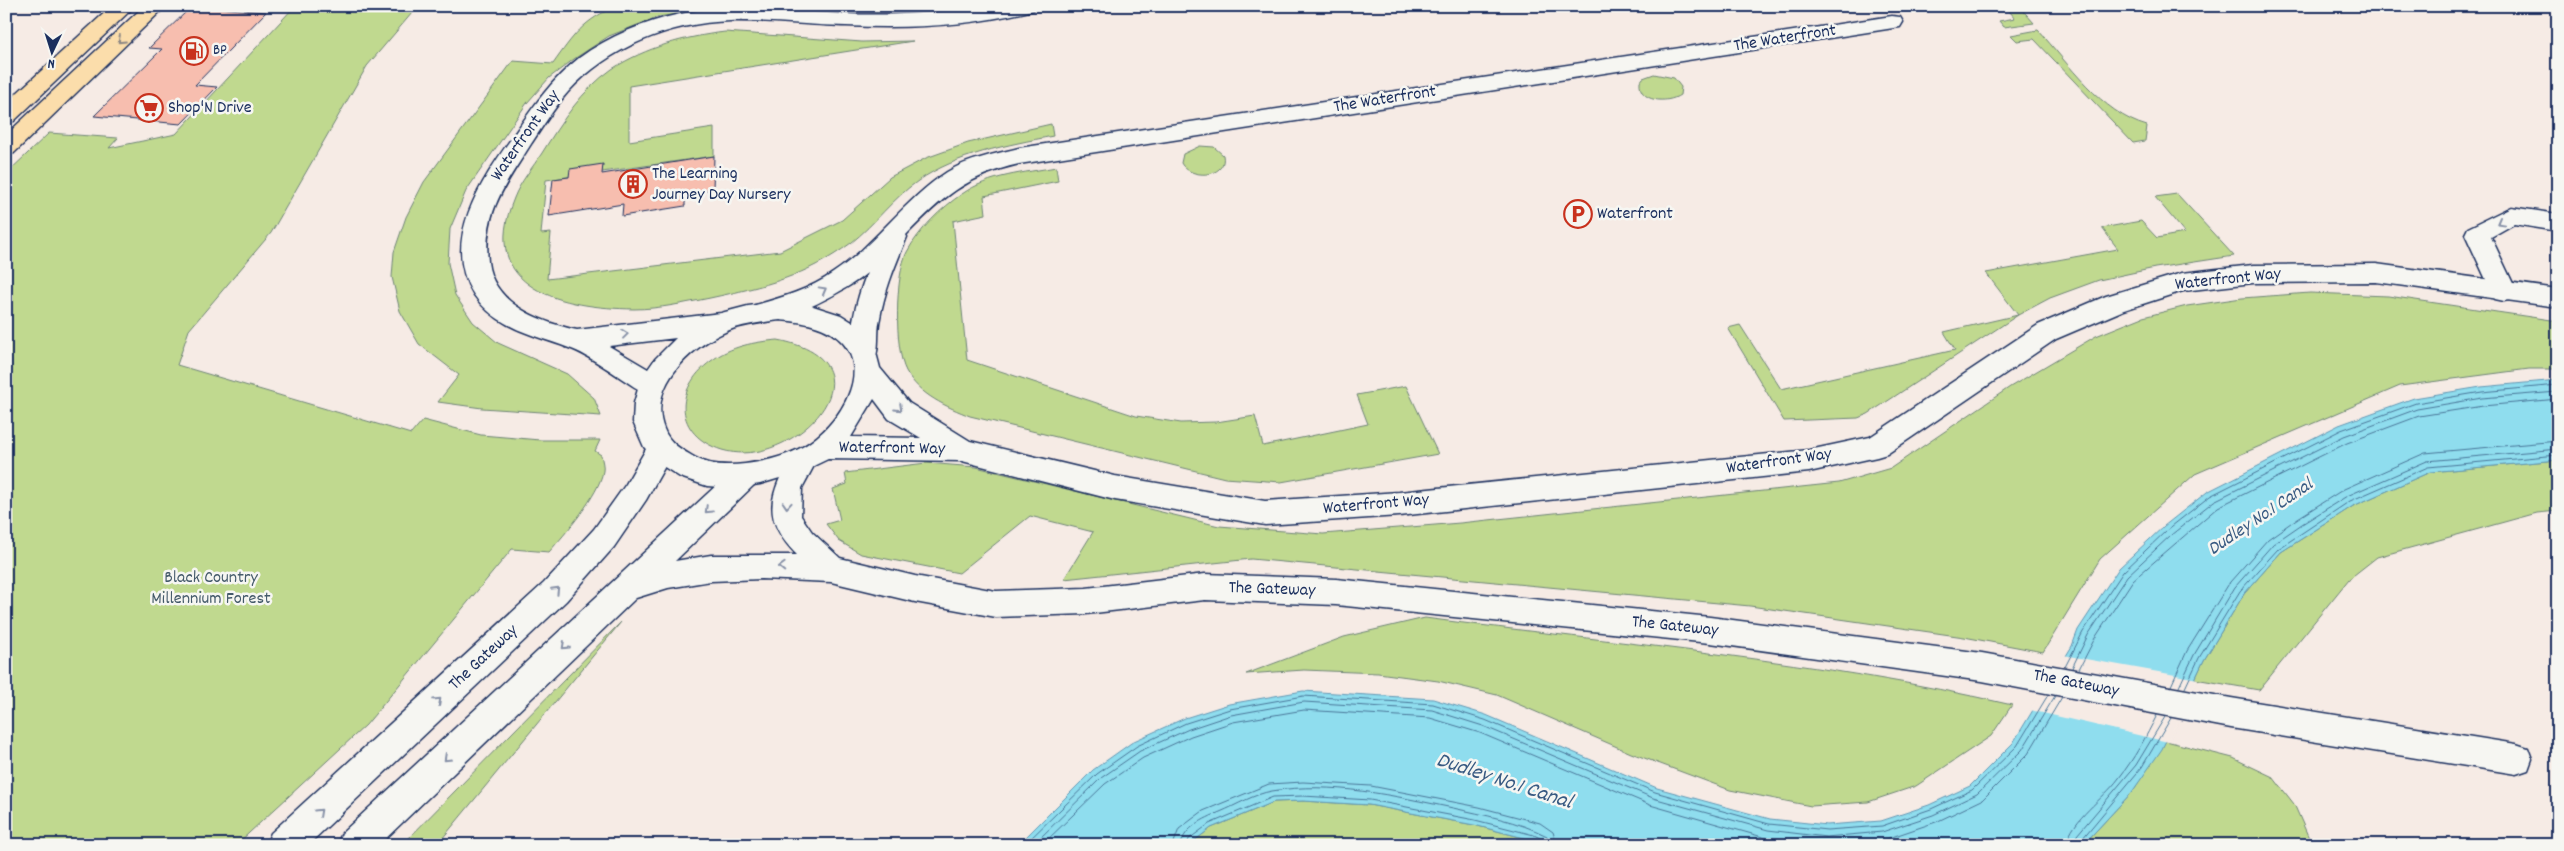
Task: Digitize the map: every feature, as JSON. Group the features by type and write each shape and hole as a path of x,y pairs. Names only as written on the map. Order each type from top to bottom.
{"highway":[{"path":"6,116 125,6"},
{"path":"6,148 156,6"}],"street":[{"name":"Waterfront Way","path":"962,450 899,411 866,364 857,343 833,322 809,314 780,310 721,323 576,340 554,336 522,322 491,299 478,276 475,244 479,218 490,187 555,90 577,70 601,53 630,37 662,25 700,17 738,15 898,20 957,16 1026,6"},
{"name":"The Waterfront","path":"761,313 819,293 842,279 931,197 956,178 985,164 1019,156 1892,22"},
{"path":"2504,292 2477,234 2512,215 2558,223"},
{"name":"The Waterfront","path":"866,364 866,320 875,284 898,229"},
{"name":"Waterfront Way","path":"813,454 962,450 1115,488 1265,513 1428,501 1808,461 1877,446 2047,332 2115,303 2182,282 2253,274 2376,273 2558,298"},
{"name":"Waterfront Way","path":"721,323 699,334 679,349 663,366 652,384 646,402 646,419 650,435 660,450 675,462 695,472 718,476 744,477 781,468 813,454 848,424 863,398 866,364"},
{"name":"Waterfront Way","path":"576,340 652,384"},
{"name":"The Gateway","path":"283,845 555,592 604,538 636,492 660,450"},
{"path":"813,454 788,488 786,518 802,541 831,569"},
{"name":"The Gateway","path":"354,845 744,477"},
{"name":"The Gateway","path":"627,588 668,575 711,568 761,566 831,569 915,589 996,604 1086,601 1205,587 1336,592 1710,630 1982,667 2231,713 2516,759"}],"green space":[{"name":"Black Country Millennium Forest","path":"295,6 418,6 367,66 271,233 189,330 177,365 411,434 423,420 481,435 540,440 600,440 595,451 601,455 603,463 600,481 580,514 549,552 512,549 366,725 236,845 6,845 6,174 49,133 118,138 109,148 176,134"},
{"path":"617,6 754,6 708,9 658,17 609,36 549,78 527,103 466,191 450,229 448,263 455,295 473,322 498,343 567,374 594,398 601,416 482,408 438,402 459,375 419,344 400,311 392,277 394,252 406,217 424,182 513,61 553,64 587,23 605,11"},
{"path":"766,6 965,6 876,12"},
{"path":"2005,6 2019,6 2034,23 2004,27 1999,21 2015,18"},
{"path":"2038,30 2100,99 2130,120 2147,126 2145,141 2133,143 2034,39 2017,41 2011,35"},
{"path":"725,32 862,42 913,41 629,86 629,141 714,128 714,156 546,180 541,234 551,233 547,279 780,251 842,220 890,177 926,158 968,143 1051,124 1053,136 966,157 933,172 909,188 860,236 834,255 801,272 767,284 682,304 634,309 580,304 555,298 534,288 517,273 507,254 505,229 514,198 520,186 573,107 601,78 625,61 666,44"},
{"path":"1654,74 1674,78 1681,87 1680,95 1668,100 1661,100 1644,94 1640,82 1643,78"},
{"path":"1200,146 1214,147 1223,155 1223,163 1220,168 1214,172 1200,174 1192,172 1181,163 1183,154"},
{"path":"1056,167 1058,181 984,196 986,214 953,221 967,360 1136,416 1181,423 1216,422 1255,416 1263,446 1368,424 1357,395 1406,386 1438,454 1281,482 1225,478 970,416 934,399 918,387 906,371 899,346 898,294 903,263 907,252 924,228 939,213 972,188 1007,176"},
{"path":"2177,194 2234,256 2155,268 2099,280 2050,298 2018,315 1986,273 2118,249 2102,228 2141,221 2157,238 2185,233 2155,197"},
{"path":"2310,293 2388,296 2558,321 2558,369 2529,369 2400,386 2195,474 2100,559 2043,652 1964,637 1750,606 1251,559 1064,579 1093,532 1030,516 959,573 861,554 839,541 826,524 840,520 833,489 847,484 845,473 926,463 976,467 1219,526 1323,534 1460,523 1839,483 1891,468 2010,387 2096,336 2143,317 2187,306 2242,298"},
{"path":"2018,315 1868,414 1858,418 1784,421 1728,328 1740,325 1781,389 1955,350 1944,332"},
{"path":"778,340 812,352 829,370 831,390 821,412 803,431 778,445 750,452 722,450 706,443 695,434 687,423 684,410 685,398 690,385 699,372 711,361 735,348"},
{"path":"2558,460 2558,511 2537,513 2377,557 2349,579 2259,690 2195,679 2204,660 2244,594 2281,552 2353,506 2430,472"},
{"path":"1425,618 1720,654 1867,676 1940,689 2012,705 1991,736 1916,786 1868,802 1811,806 1730,790 1631,753 1497,695 1438,681 1378,673 1304,670 1246,674 1344,637"},
{"path":"621,622 437,845 402,845"},
{"path":"2166,741 2233,758 2273,777 2294,804 2312,845 2083,845 2132,792"},
{"path":"1303,801 1369,805 1474,825 1532,840 1542,845 1189,845 1211,828 1274,802"}],"water":[{"name":"Dudley No.1 Canal","path":"2558,380 2558,460 2430,472 2353,506 2281,552 2244,594 2204,660 2162,749 2132,792 2083,845 1542,845 1532,840 1474,825 1369,805 1303,801 1274,802 1211,828 1189,845 1018,845 1093,770 1134,741 1185,718 1229,704 1303,691 1433,699 1486,715 1657,788 1770,819 1827,825 1881,821 1929,805 1970,786 2013,743 2072,646 2078,630 2119,568 2164,526 2207,492 2339,425 2414,398 2481,387"}],"pier":[{"path":"2063,655 2198,679 2168,742 2030,710"}],"building":[{"path":"192,6 266,12 195,85 217,87 181,124 94,116 162,49 149,48"},
{"name":"The Learning Journey Day Nursery","path":"714,156 713,189 685,194 685,206 622,216 623,204 549,216 553,179 569,177 570,169 603,164 602,174"}],"place":[{"name":"BP","path":"194,51"},
{"name":"Shop'N Drive","path":"149,108"},
{"name":"The Learning Journey Day Nursery","path":"633,184"},
{"name":"Waterfront","path":"1578,214"}]}
